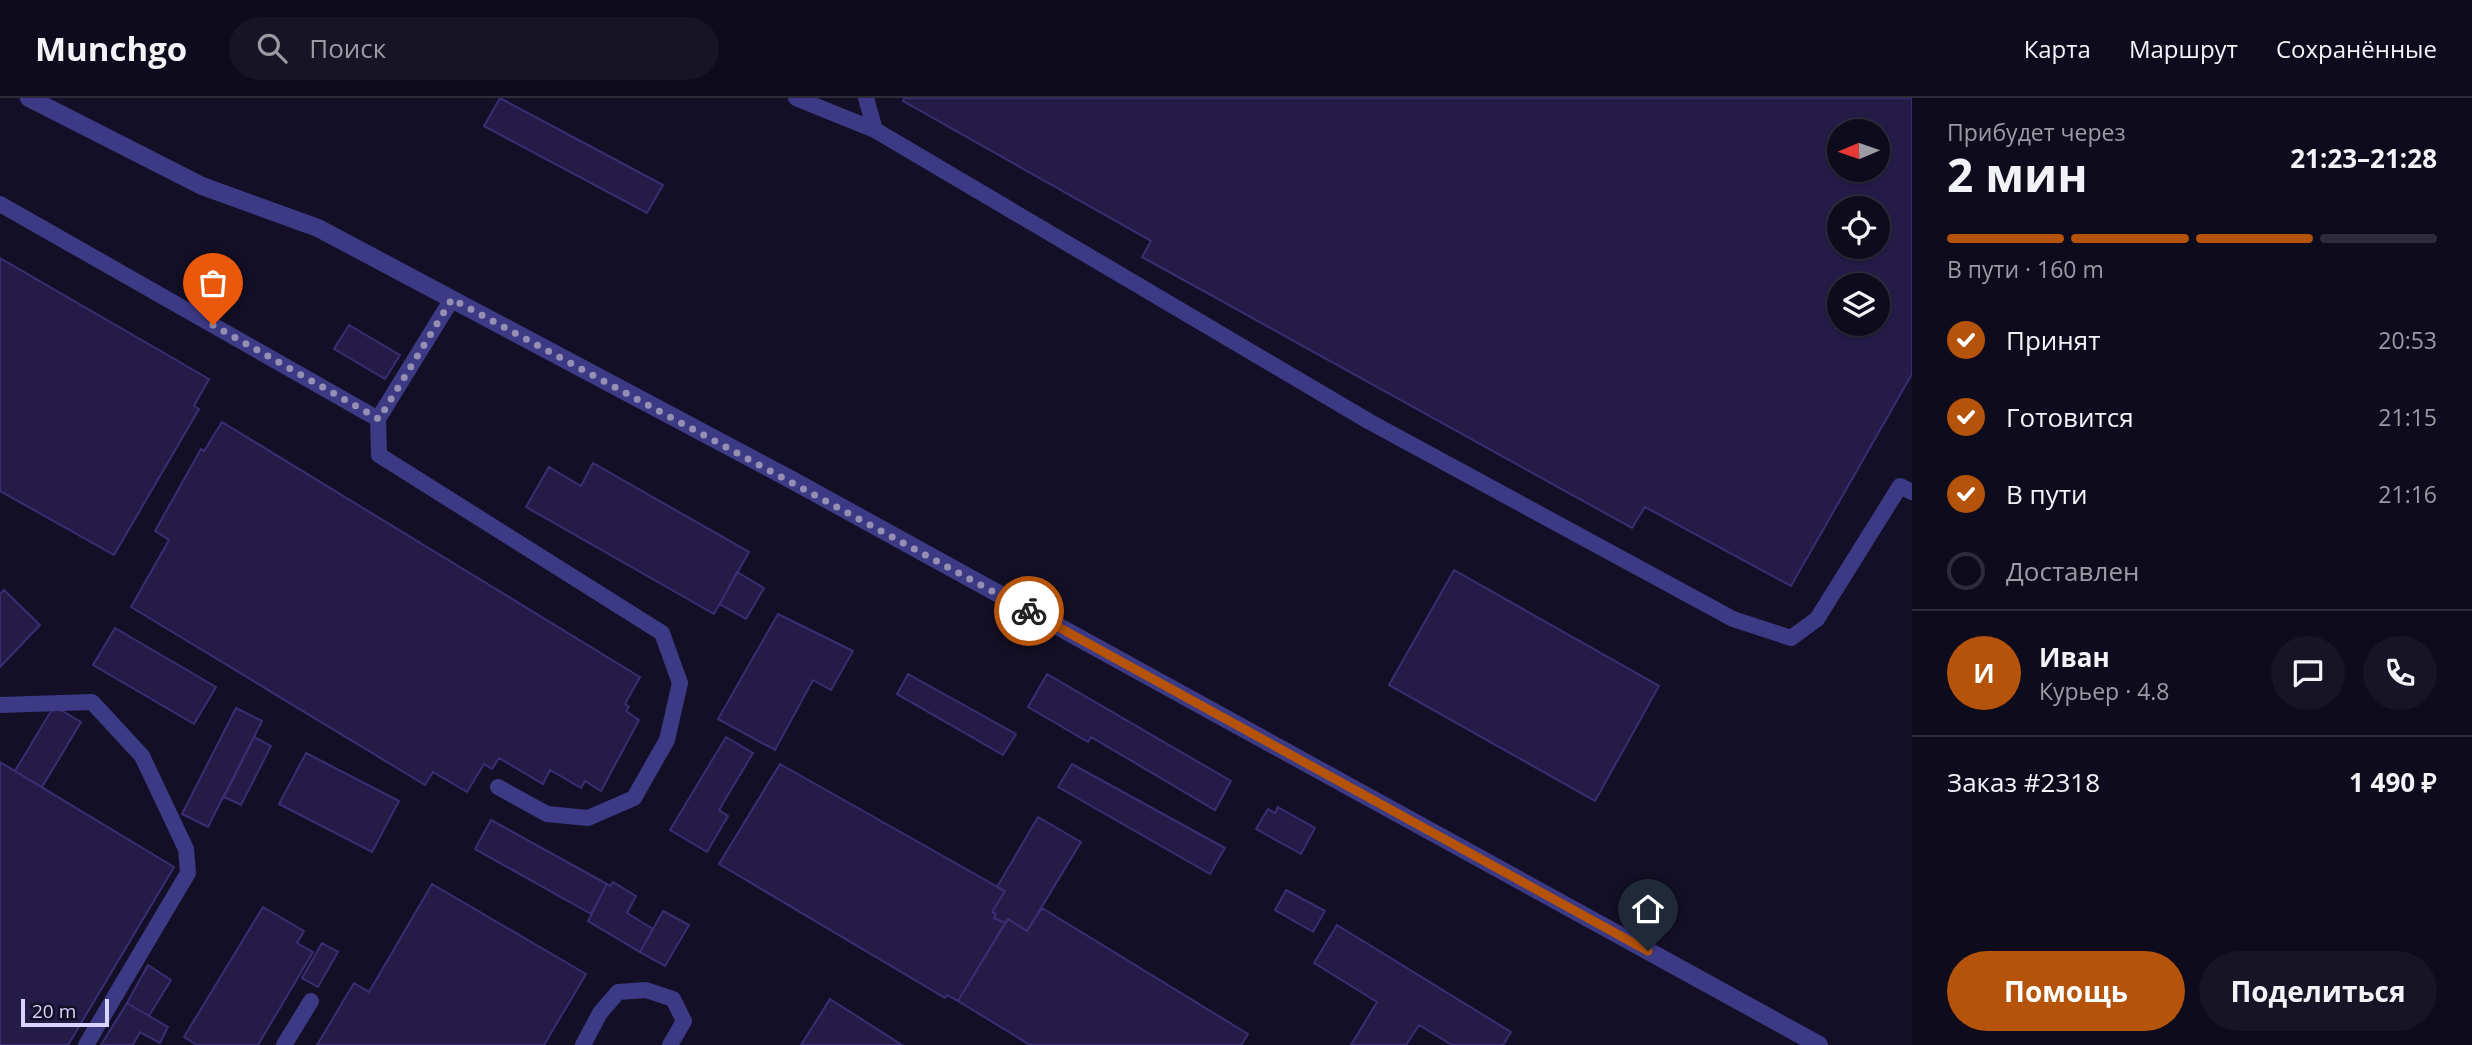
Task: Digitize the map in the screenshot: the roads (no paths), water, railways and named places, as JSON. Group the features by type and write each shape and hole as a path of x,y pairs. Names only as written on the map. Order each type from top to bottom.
{"street":[{"path":"29,98 201,186 318,228 814,493 1819,1045"}],"lane":[{"path":"796,98 875,130 1370,422 1733,619 1791,638 1817,619 1900,486 1912,492"},
{"path":"866,98 875,130"},
{"path":"0,204 379,419"},
{"path":"452,299 379,419 379,455 662,633 680,683 667,740 634,798 588,818 547,814 498,787"},
{"path":"0,705 92,702 142,756 186,849 188,873 86,1045"},
{"path":"583,1045 600,1013 618,992 646,990 673,999 684,1021 670,1045"},
{"path":"284,1045 311,1001"}]}
